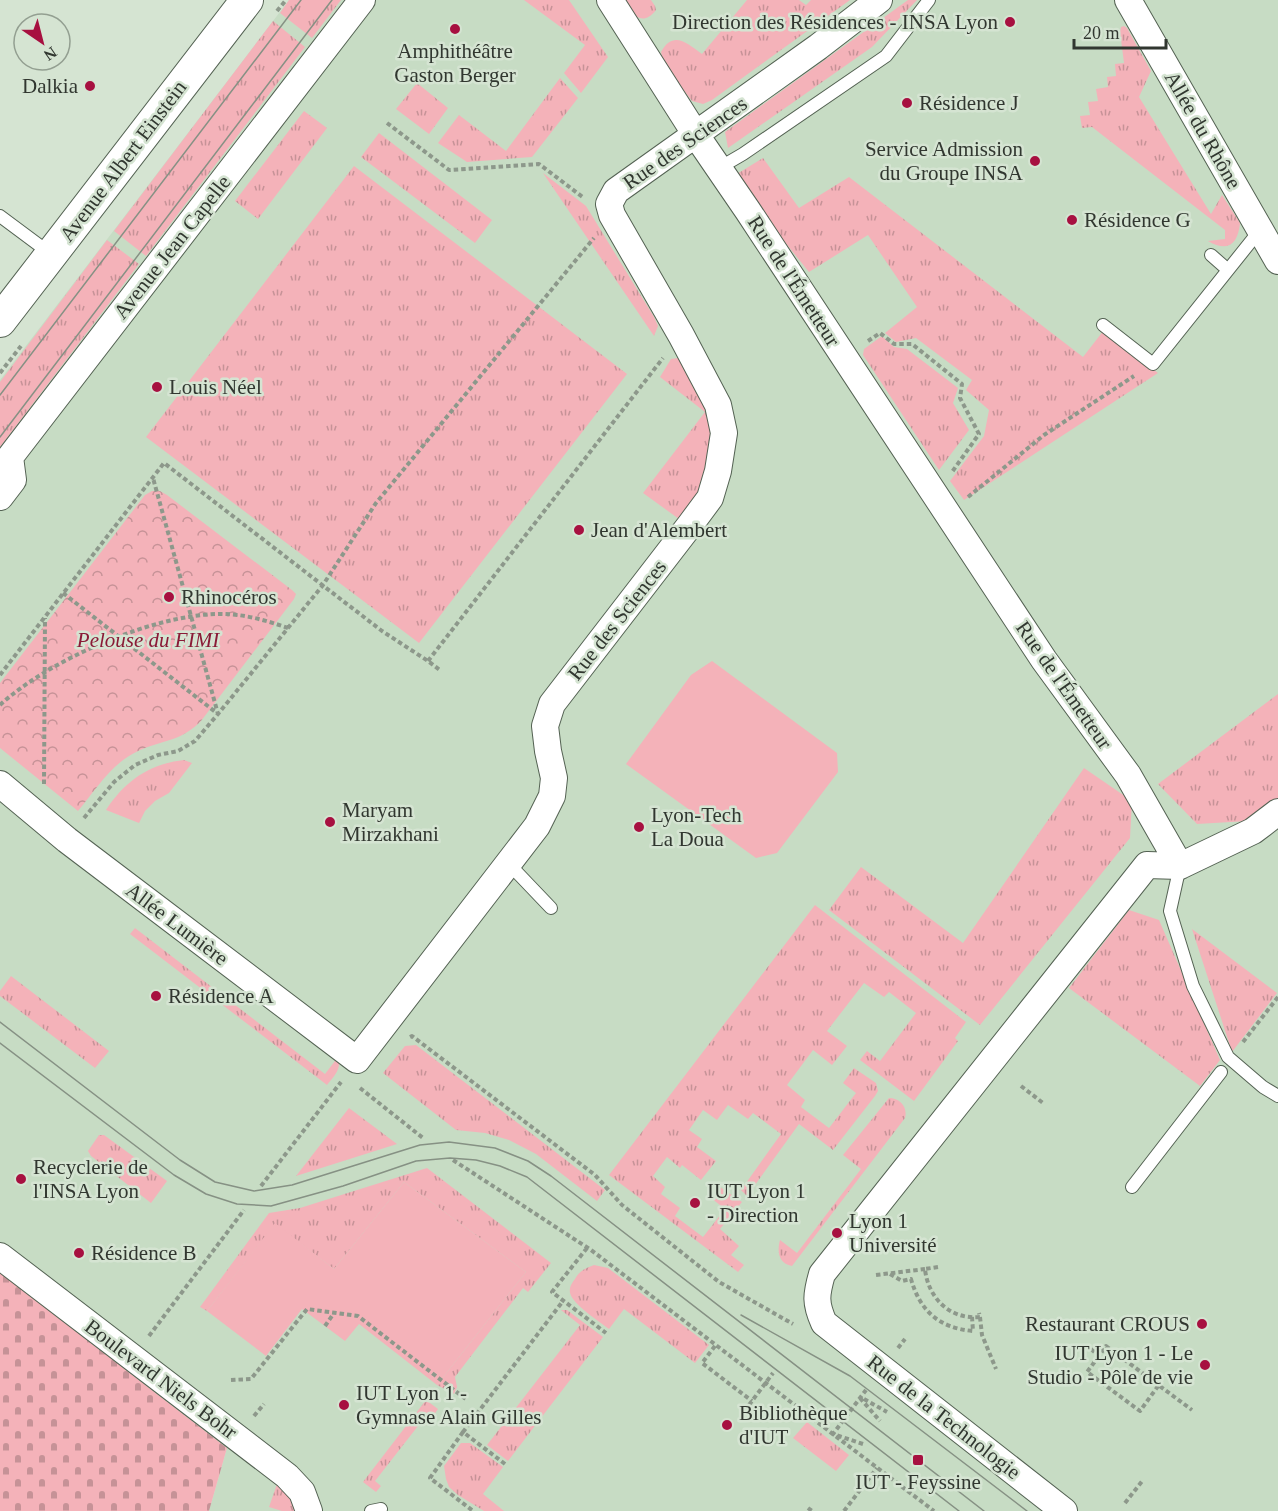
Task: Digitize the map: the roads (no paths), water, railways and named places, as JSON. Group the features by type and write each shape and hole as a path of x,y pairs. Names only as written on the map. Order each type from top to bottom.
{"street":[{"name":"Avenue Albert Einstein","path":"0,321 247,0"},
{"name":"Avenue Jean Capelle","path":"0,497 13,480 10,457 362,0"},
{"name":"Rue de l'Émetteur","path":"610,0 696,135 1044,660 1128,775 1180,866"},
{"name":"Rue des Sciences","path":"351,1068 537,826 552,796 555,778 545,726 552,704 710,498 718,471 724,433 718,405 611,210 616,191 819,47 879,0"},
{"name":"Allée du Rhône","path":"1128,0 1278,261"},
{"name":"Allée Lumière","path":"0,784 351,1068"},
{"path":"1180,866 1253,831 1278,812"},
{"name":"Rue de la Technologie","path":"1064,1511 824,1323 817,1307 817,1291 822,1274 1147,865 1180,866"},
{"name":"Boulevard Niels Bohr","path":"0,1257 287,1476 305,1501"}],"lane":[{"path":"719,168 886,56 929,0"},
{"path":"0,216 52,254"},
{"path":"1103,325 1153,364 1260,230"},
{"path":"1211,255 1228,270"},
{"path":"509,864 551,908"},
{"path":"1180,866 1170,911 1193,986 1228,1058 1263,1087 1278,1096"},
{"path":"1132,1186 1221,1072"},
{"path":"305,1501 323,1511"},
{"path":"371,1511 381,1509 379,1511"}],"tram line":[{"path":"0,395 301,0"},
{"path":"0,437 332,0"},
{"path":"0,1022 180,1160 215,1182 254,1191 292,1185 420,1145 449,1142 495,1148 528,1161 551,1176 984,1511"},
{"path":"0,1043 174,1175 206,1194 237,1204 271,1206 343,1186 416,1161 450,1158 476,1160 500,1166 527,1177 959,1511"},
{"path":"741,1315 850,1376 1027,1511"}],"place":[{"name":"Direction des Résidences - INSA Lyon","path":"1010,22"},
{"name":"Amphithéâtre Gaston Berger","path":"455,29"},
{"name":"Dalkia","path":"90,86"},
{"name":"Résidence J","path":"907,103"},
{"name":"Service Admission du Groupe INSA","path":"1035,161"},
{"name":"Résidence G","path":"1072,220"},
{"name":"Louis Néel","path":"157,387"},
{"name":"Jean d'Alembert","path":"579,530"},
{"name":"Rhinocéros","path":"169,597"},
{"name":"Maryam Mirzakhani","path":"330,822"},
{"name":"Lyon-Tech La Doua","path":"639,827"},
{"name":"Résidence A","path":"156,996"},
{"name":"Recyclerie de l'INSA Lyon","path":"21,1179"},
{"name":"IUT Lyon 1 - Direction","path":"695,1203"},
{"name":"Lyon 1 Université","path":"837,1233"},
{"name":"Résidence B","path":"79,1253"},
{"name":"Restaurant CROUS","path":"1202,1324"},
{"name":"IUT Lyon 1 - Le Studio - Pôle de vie","path":"1205,1365"},
{"name":"IUT Lyon 1 - Gymnase Alain Gilles","path":"344,1405"},
{"name":"Bibliothèque d'IUT","path":"727,1425"},
{"name":"IUT - Feyssine","path":"918,1460"}],"park label":[{"name":"Pelouse du FIMI","path":"148,640"}]}
